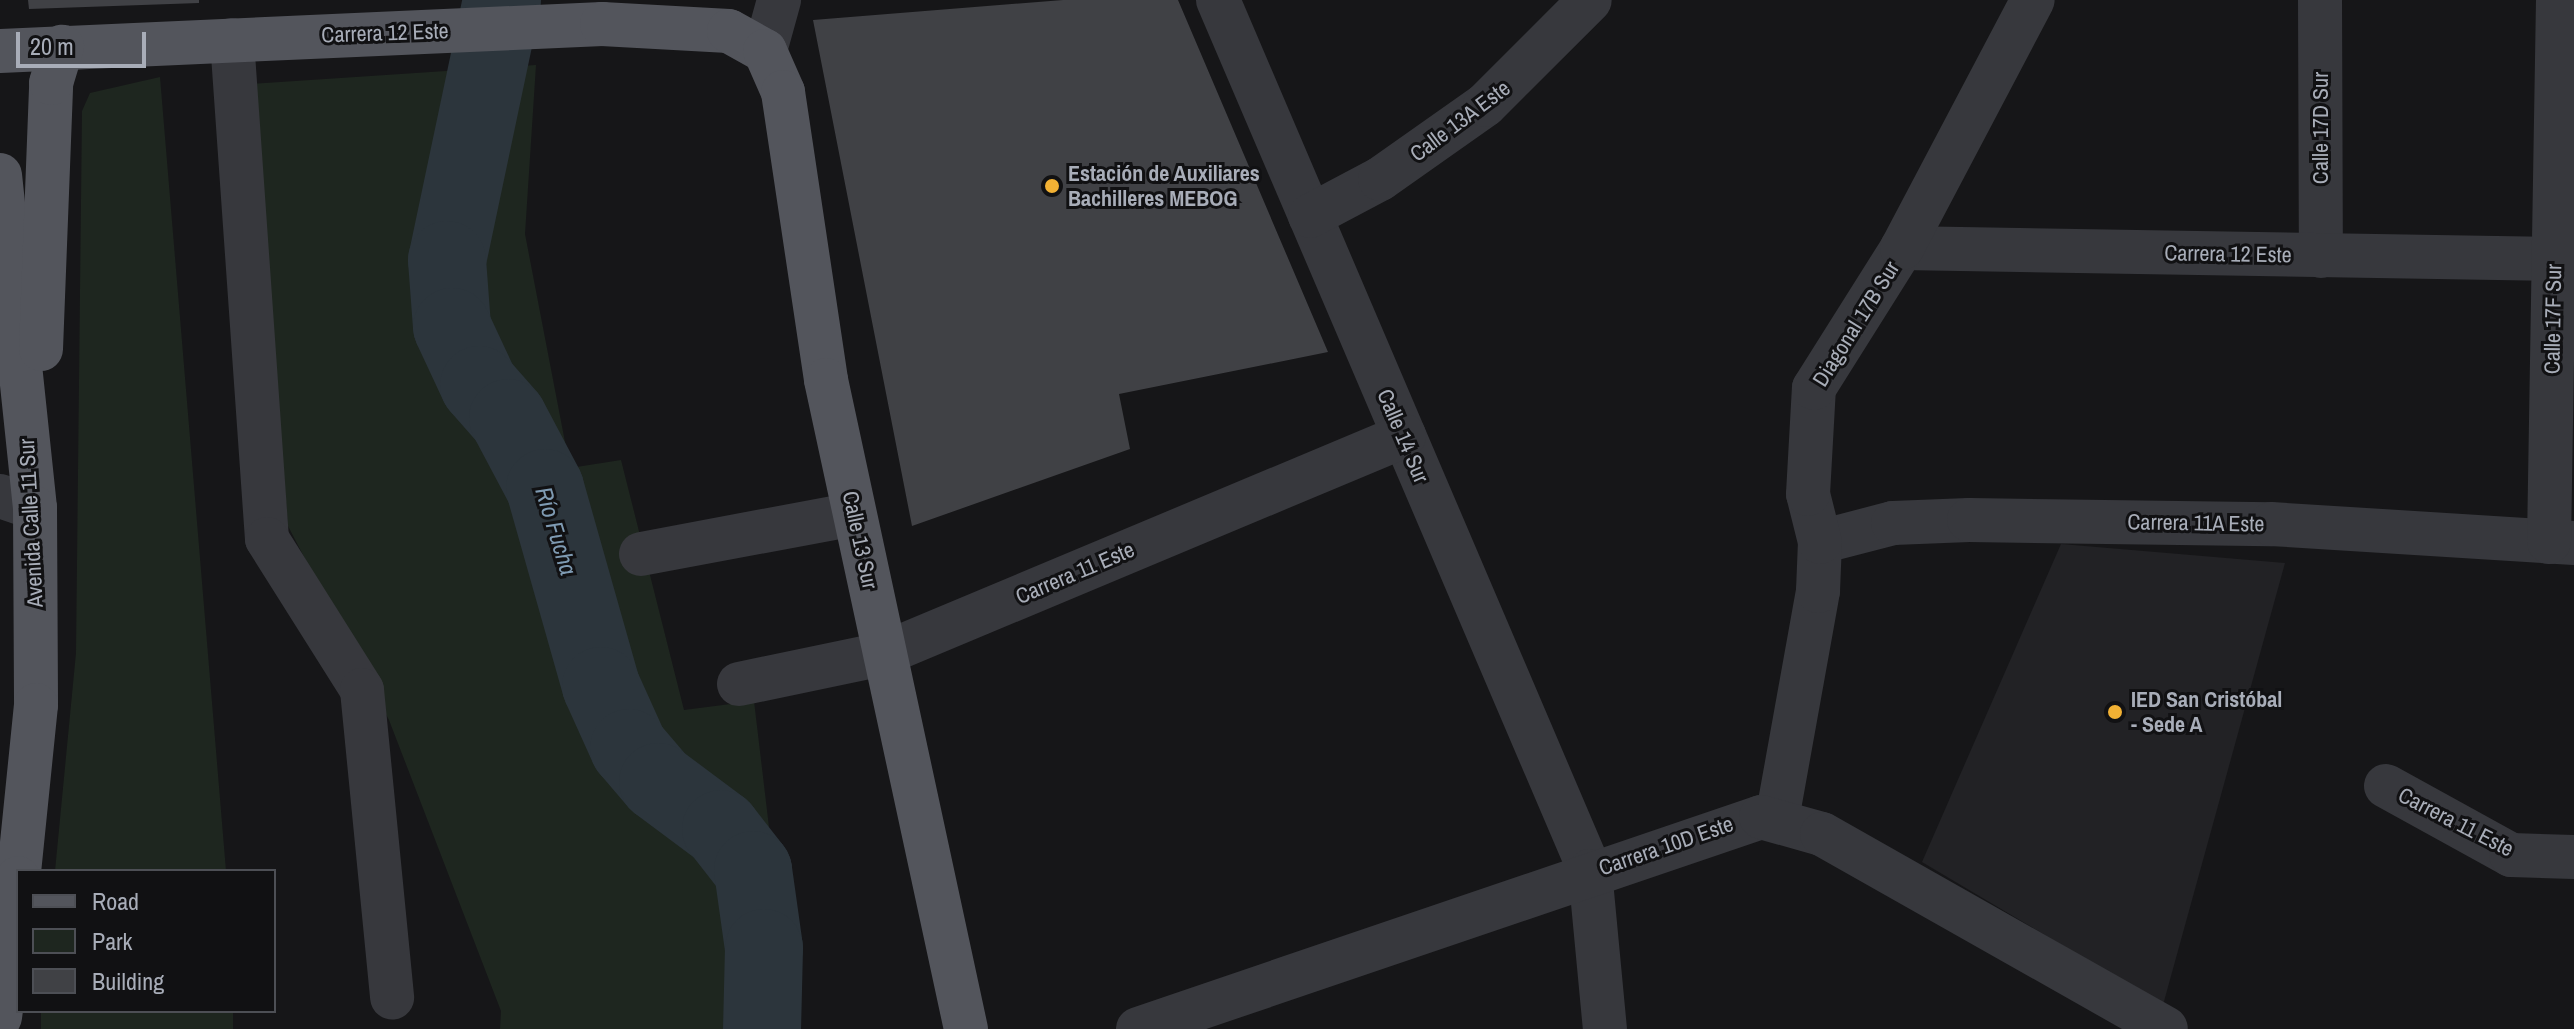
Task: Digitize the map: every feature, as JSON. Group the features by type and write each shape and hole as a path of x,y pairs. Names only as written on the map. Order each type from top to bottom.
{"main road":[{"name":"Carrera 12 Este","path":"0,51 535,27 606,12 729,31 765,51"},
{"path":"17,502 51,83 62,47"},
{"name":"Calle 13 Sur","path":"765,51 783,92 854,514 966,1029"},
{"name":"Avenida Calle 11 Sur","path":"0,175 17,502 35,719 19,869"},
{"path":"0,1017 16,893"}],"street":[{"path":"765,51 779,0"},
{"name":"Calle 14 Sur","path":"1218,0 1590,871 1605,1029"},
{"name":"Diagonal 17B Sur","path":"1777,819 1818,591 1820,542 1808,494 1814,388 1902,248 2033,0"},
{"name":"Calle 17D Sur","path":"2320,0 2321,256"},
{"name":"Calle 17F Sur","path":"2558,0 2564,199 2554,259 2562,542"},
{"name":"Calle 13A Este","path":"1310,216 1380,179 1475,113 1588,1"},
{"path":"232,40 267,539 362,690 392,998"},
{"name":"Carrera 12 Este","path":"1902,248 2554,259"},
{"name":"Carrera 11 Este","path":"739,684 883,654 1404,436"},
{"path":"641,554 854,514"},
{"name":"Carrera 11A Este","path":"1820,542 1893,523 1985,520 2271,524 2562,542"},
{"name":"Carrera 11 Este","path":"2386,786 2511,855 2574,857"},
{"name":"Carrera 10D Este","path":"1138,1029 1738,820 1777,819 1822,834 2166,1029"}],"shaded area":[{"name":"IED San Cristóbal - Sede A","path":"2061,544 2285,563 2163,1005 1922,862"}],"green space":[{"path":"536,65 525,234 570,468 621,460 684,710 754,701 793,1029 500,1029 501,1011 389,720 288,526 252,84"},
{"path":"160,77 226,869 55,869 76,653 82,111 90,93"},
{"path":"41,1013 233,1013 233,1029 41,1029"}],"building":[{"path":"28,0 199,0 199,3 29,9"},
{"name":"Estación de Auxiliares Bachilleres MEBOG","path":"1063,0 1178,0 1328,352 1119,394 1130,449 912,526 813,20"}],"waterway":[{"name":"Río Fucha","path":"502,0 447,260 452,327 479,385 508,418 545,488 601,686 629,748 658,782 721,829 753,870 764,948 762,1029"}],"place":[{"name":"Estación de Auxiliares Bachilleres MEBOG","path":"1052,186"},
{"name":"IED San Cristóbal - Sede A","path":"2115,712"}]}
